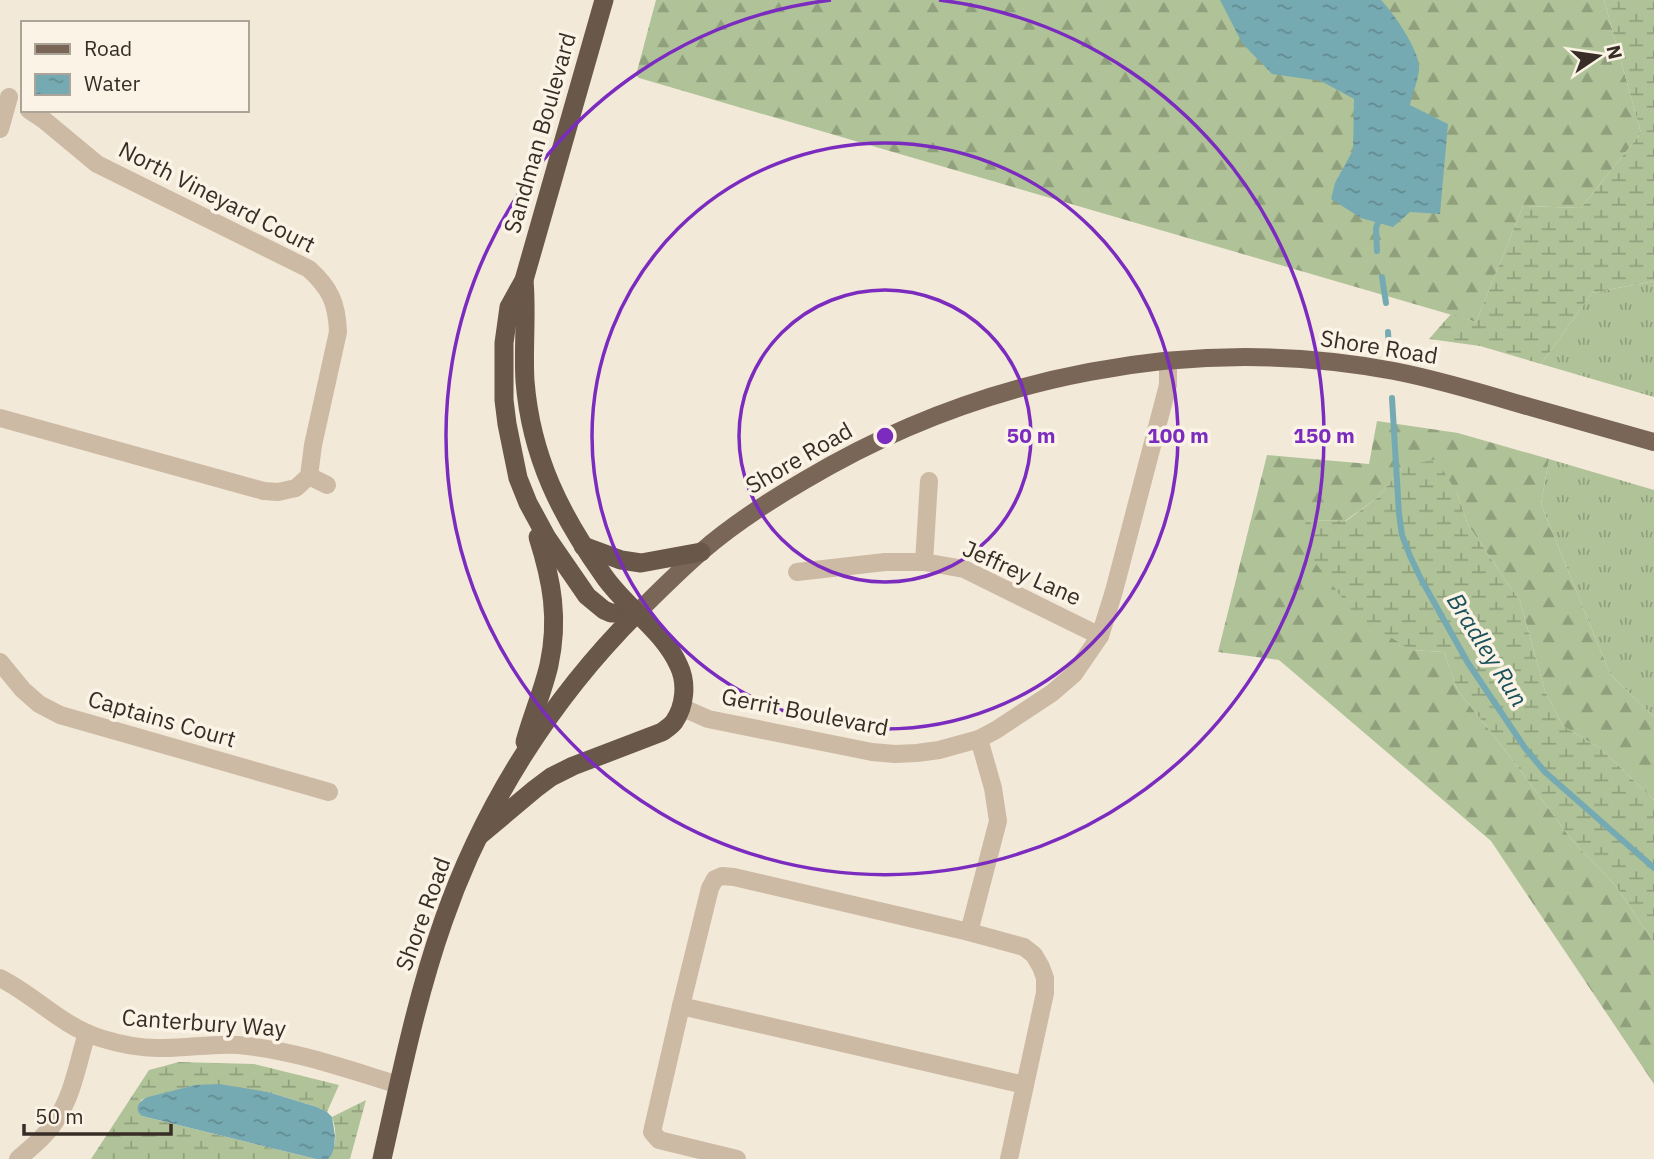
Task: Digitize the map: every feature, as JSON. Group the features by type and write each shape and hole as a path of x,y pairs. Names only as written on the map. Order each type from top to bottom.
{"highway":[{"name":"Sandman Boulevard","path":"604,0 524,280 509,307 504,343 504,400 518,478 528,503 561,560 587,596 604,610 611,613 637,613"},
{"name":"Sandman Boulevard","path":"524,280 525,382 534,437 551,486 572,530 608,582 637,613"},
{"path":"519,761 548,667 554,621 554,597 549,574 528,503"},
{"path":"582,545 621,560 641,563 701,552"},
{"path":"479,836 551,777 572,766 662,732 673,723 684,696 680,666 637,613"},
{"name":"Shore Road","path":"382,1159 433,952 454,892 479,836 519,761 569,690 610,640 637,613"}],"main road":[{"name":"Shore Road","path":"637,613 701,552 754,511 850,454 958,406 1028,385 1100,369 1217,358 1335,362 1450,383 1654,443"}],"street":[{"path":"0,129 10,99"},
{"name":"North Vineyard Court","path":"32,112 97,164 309,269 323,282 332,297 338,332 313,445 309,476"},
{"name":"Gerrit Boulevard","path":"681,707 708,719 872,752 895,754 928,752 979,739 1052,693 1074,674 1100,636 1168,385 1168,361"},
{"path":"0,418 264,491 278,492 296,488 309,476 327,485"},
{"path":"923,562 929,481"},
{"name":"Jeffrey Lane","path":"797,572 885,562 923,562 964,569 1100,636"},
{"name":"Captains Court","path":"0,662 23,690 39,704 60,715 329,792"},
{"path":"969,932 998,821 993,788 979,739"},
{"path":"737,1159 659,1140 652,1132 710,888 715,879 722,876 969,932 1024,947 1034,955 1045,978 1045,993 1009,1159"},
{"name":"Canterbury Way","path":"0,978 87,1033 129,1045 158,1048 234,1045 269,1048 399,1084"},
{"path":"681,1006 1025,1085"},
{"name":"Canterbury Way","path":"18,1159 37,1143 56,1120 68,1096 87,1033"}],"green space":[{"path":"656,0 1604,0 1641,133 1581,208 1523,206 1476,322 639,78 636,75"},
{"path":"1604,0 1654,0 1654,281 1592,293 1541,364 1480,346 1429,339 1451,314 1476,322 1523,206 1581,208 1641,133"},
{"path":"1654,281 1654,397 1541,364 1592,293"},
{"path":"1377,421 1458,433 1549,459 1541,504 1610,674 1654,717 1654,800 1601,749 1563,726 1545,691 1520,601 1468,525 1457,493 1403,467 1377,498 1345,521 1306,520 1411,650 1444,652 1457,689 1571,839 1615,885 1654,942 1654,1084 1491,841 1279,660 1218,652 1267,455 1369,464"},
{"path":"1436,459 1457,493 1468,525 1520,601 1545,691 1563,726 1601,749 1654,800 1654,942 1615,885 1571,839 1457,689 1444,652 1411,650 1355,615 1311,557 1305,520 1346,521 1377,498 1403,467"},
{"path":"1549,459 1654,490 1654,717 1610,674 1541,504"},
{"path":"179,1062 254,1064 339,1085 327,1112 268,1092 195,1085 141,1100 142,1116 316,1159 91,1159 149,1070"},
{"path":"366,1100 350,1159 328,1159 335,1139 332,1117"}],"water":[{"path":"1220,0 1381,0 1404,32 1418,60 1418,75 1410,105 1448,124 1440,214 1410,212 1393,227 1361,218 1331,199 1335,183 1353,150 1354,99 1321,81 1272,74 1242,43"},
{"path":"219,1084 268,1092 327,1112 332,1117 335,1136 331,1156 328,1159 316,1159 142,1116 138,1111 140,1103 148,1097 195,1085"}],"waterway":[{"name":"Bradley Run","path":"1377,251 1376,228 1381,215"},
{"name":"Bradley Run","path":"1382,277 1386,303"},
{"name":"Bradley Run","path":"1388,332 1389,348"},
{"name":"Bradley Run","path":"1392,398 1402,535 1421,579 1468,663 1525,748 1545,772 1654,868"}]}
